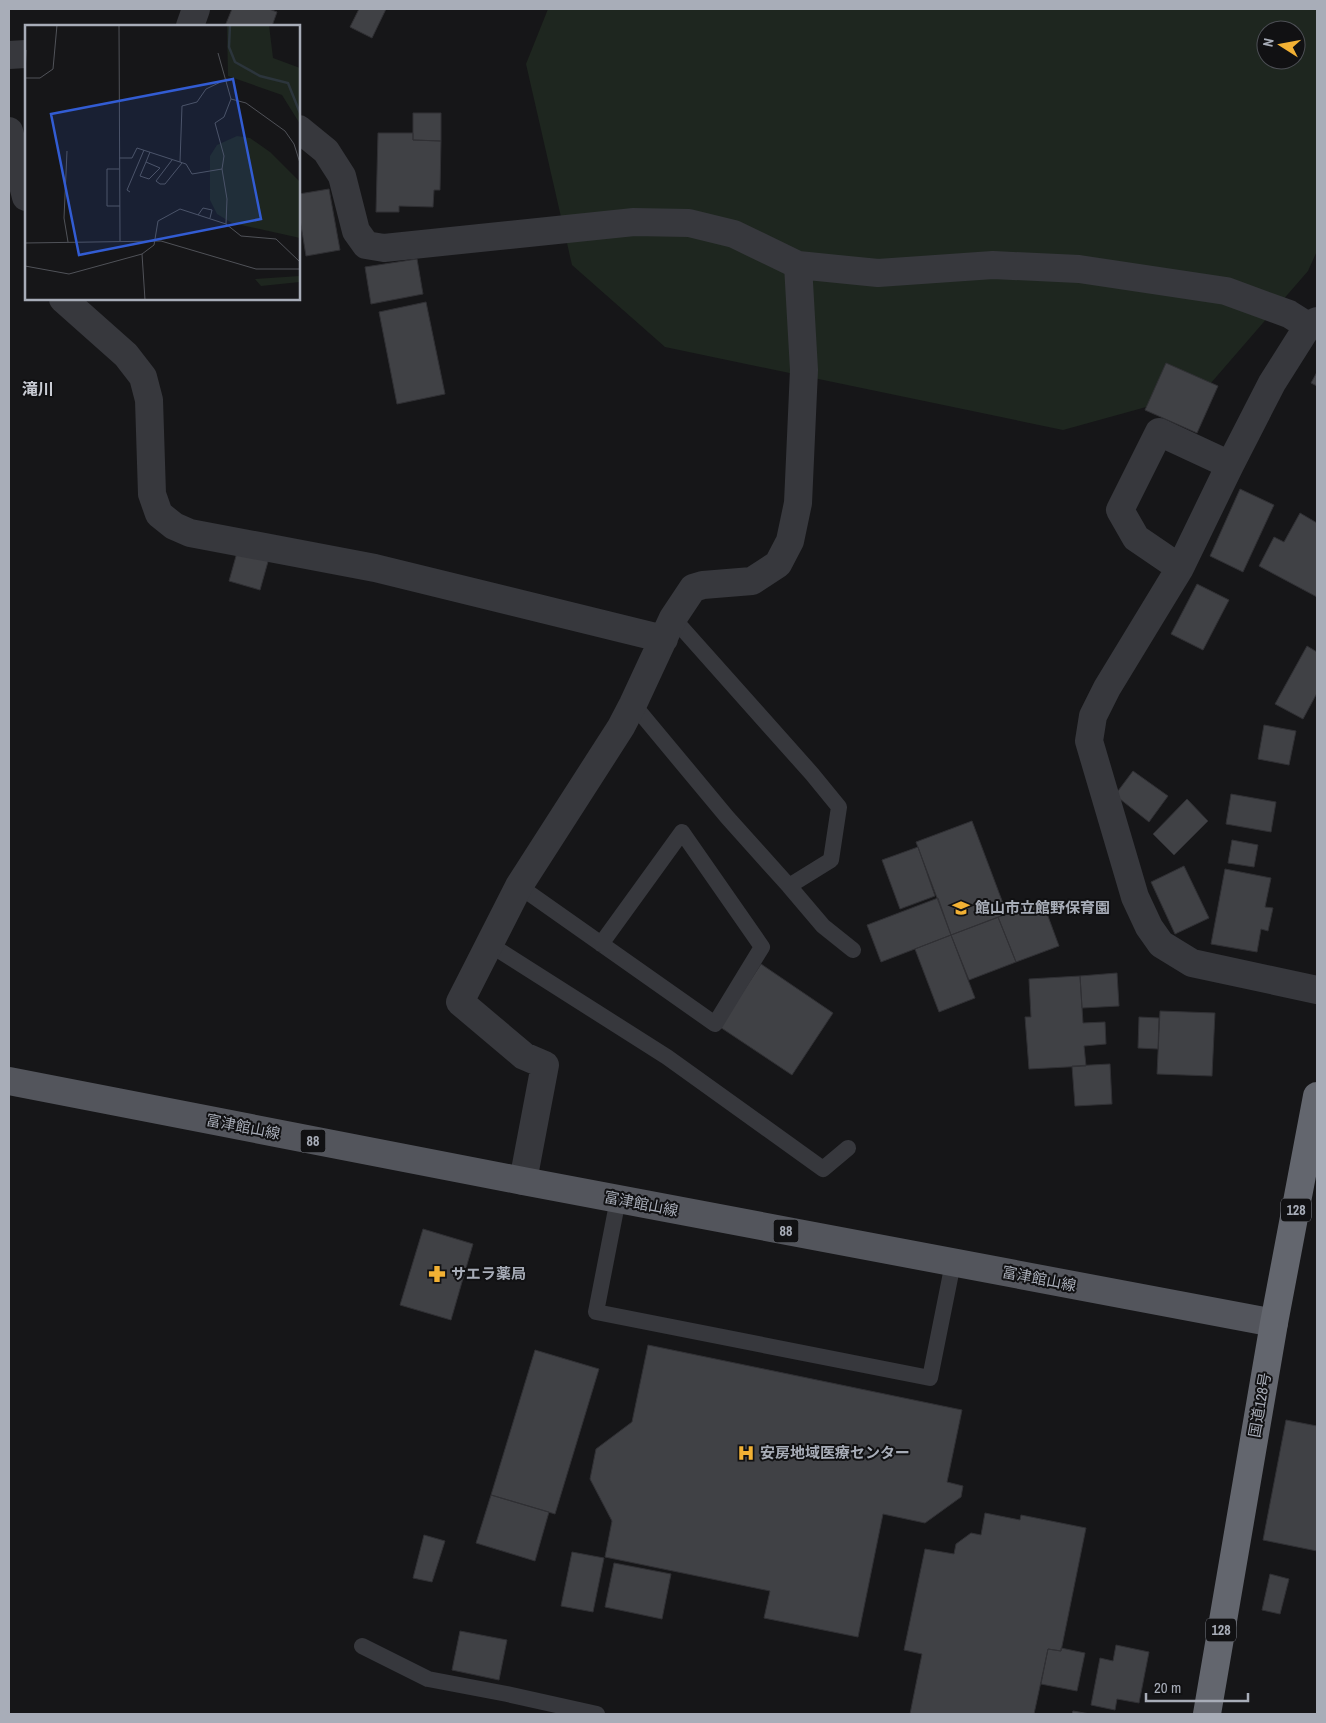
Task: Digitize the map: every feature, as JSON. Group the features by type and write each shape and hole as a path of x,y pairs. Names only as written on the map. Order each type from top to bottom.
{"highway":[{"name":"国道128号","path":"1207,1714 1274,1323 1317,1096"}],"main road":[{"name":"富津館山線","path":"9,1082 618,1200 1274,1323"}],"street":[{"path":"190,25 196,9"},
{"path":"9,55 25,54"},
{"path":"9,130 25,193"},
{"path":"300,130 326,151 342,176 356,231 366,245 384,248 634,222 689,223 734,234 798,265 878,273 993,265 1079,269 1226,291 1313,324 1272,383 1180,568 1107,688 1093,716 1089,741 1135,897 1149,927 1161,944 1192,962 1317,990"},
{"path":"522,1181 545,1065 524,1056 460,1002 519,886 621,727 668,628 693,588 703,585 752,581 778,564 790,541 798,503 804,370 798,265"},
{"path":"64,300 126,356 143,377 149,400 152,494 159,514 174,526 190,533 374,568 668,628"},
{"path":"1180,568 1136,538 1120,510 1159,432 1230,465"}],"lane":[{"path":"668,628 812,774 839,807 832,860 789,886"},
{"path":"633,704 726,817 823,926 852,950"},
{"path":"519,886 601,944 715,1024 762,947 682,832 601,944"},
{"path":"489,944 667,1057 823,1169 848,1148"},
{"path":"618,1200 596,1312 930,1378 953,1263"},
{"path":"362,1646 428,1679 597,1714"}],"shaded area":[{"path":"548,9 1317,9 1317,251 1308,271 1204,391 1063,430 665,347 572,265 526,64"}],"building":[{"path":"232,9 269,9 277,12 272,25 225,25"},
{"path":"359,9 386,9 372,38 350,27"},
{"path":"413,113 441,113 441,141 413,140"},
{"path":"378,133 413,133 413,140 441,141 440,190 434,190 433,207 399,206 399,212 376,212"},
{"path":"329,189 340,250 306,256 300,219 300,194"},
{"path":"417,259 423,294 371,304 365,267"},
{"path":"426,302 445,394 397,404 379,312"},
{"path":"1166,363 1218,386 1197,433 1145,410"},
{"path":"1317,372 1317,386 1311,383"},
{"path":"1240,489 1274,505 1243,572 1210,556"},
{"path":"1300,513 1317,523 1317,597 1259,566 1274,537 1284,542"},
{"path":"238,549 269,558 260,590 229,581"},
{"path":"1197,584 1229,600 1203,650 1171,634"},
{"path":"1307,646 1317,652 1317,693 1303,719 1275,704"},
{"path":"1264,725 1296,731 1289,765 1258,759"},
{"path":"1133,771 1168,796 1149,822 1115,795"},
{"path":"1231,794 1276,802 1271,832 1226,824"},
{"path":"1187,799 1208,821 1174,855 1153,834"},
{"path":"972,821 1007,914 951,935 916,842"},
{"path":"1232,840 1258,845 1254,867 1228,863"},
{"path":"918,847 935,896 900,909 882,860"},
{"path":"1184,866 1209,918 1175,934 1151,882"},
{"path":"1225,869 1271,878 1265,907 1273,908 1268,931 1261,929 1257,952 1211,944"},
{"path":"938,898 951,935 881,962 867,925"},
{"path":"1042,900 1059,946 1016,962 998,917"},
{"path":"998,917 1016,962 969,980 951,935"},
{"path":"951,935 975,998 939,1012 915,949"},
{"path":"761,964 833,1013 792,1075 720,1027"},
{"path":"1117,973 1119,1006 1082,1008 1080,976"},
{"path":"1080,976 1083,1023 1105,1022 1106,1044 1084,1046 1086,1066 1029,1069 1025,1017 1031,1017 1029,979"},
{"path":"1160,1011 1215,1013 1212,1076 1157,1074"},
{"path":"1139,1017 1159,1018 1158,1049 1138,1048"},
{"path":"1110,1064 1112,1104 1075,1106 1072,1066"},
{"name":"サエラ薬局","path":"423,1229 473,1244 451,1320 400,1305"},
{"path":"648,1345 962,1410 947,1482 963,1486 961,1497 925,1523 883,1514 858,1637 764,1618 770,1591 605,1557 612,1521 590,1479 596,1449 632,1422"},
{"path":"535,1350 599,1369 555,1514 491,1495"},
{"path":"1286,1420 1317,1426 1317,1551 1263,1540"},
{"path":"491,1495 549,1512 535,1561 476,1543"},
{"path":"985,1513 1020,1520 1021,1515 1086,1528 1061,1651 1048,1649 1034,1714 910,1714 922,1654 904,1650 925,1549 954,1554 956,1544 971,1533 981,1535"},
{"path":"424,1535 445,1541 432,1582 413,1578"},
{"path":"572,1552 604,1558 593,1612 561,1606"},
{"path":"614,1563 671,1574 662,1619 605,1607"},
{"path":"1270,1574 1289,1579 1280,1614 1262,1610"},
{"path":"460,1631 507,1640 499,1680 452,1670"},
{"path":"1116,1645 1149,1652 1139,1703 1117,1699 1115,1710 1091,1705 1100,1658 1113,1661"},
{"path":"1061,1648 1085,1653 1077,1691 1041,1684 1048,1649 1061,1651"},
{"path":"1073,1711 1090,1714 1072,1714"}],"place":[{"name":"館山市立館野保育園","path":"961,908"},
{"name":"サエラ薬局","path":"437,1274"},
{"name":"安房地域医療センター","path":"746,1453"}],"district":[{"name":"滝川","path":"38,389"}]}
